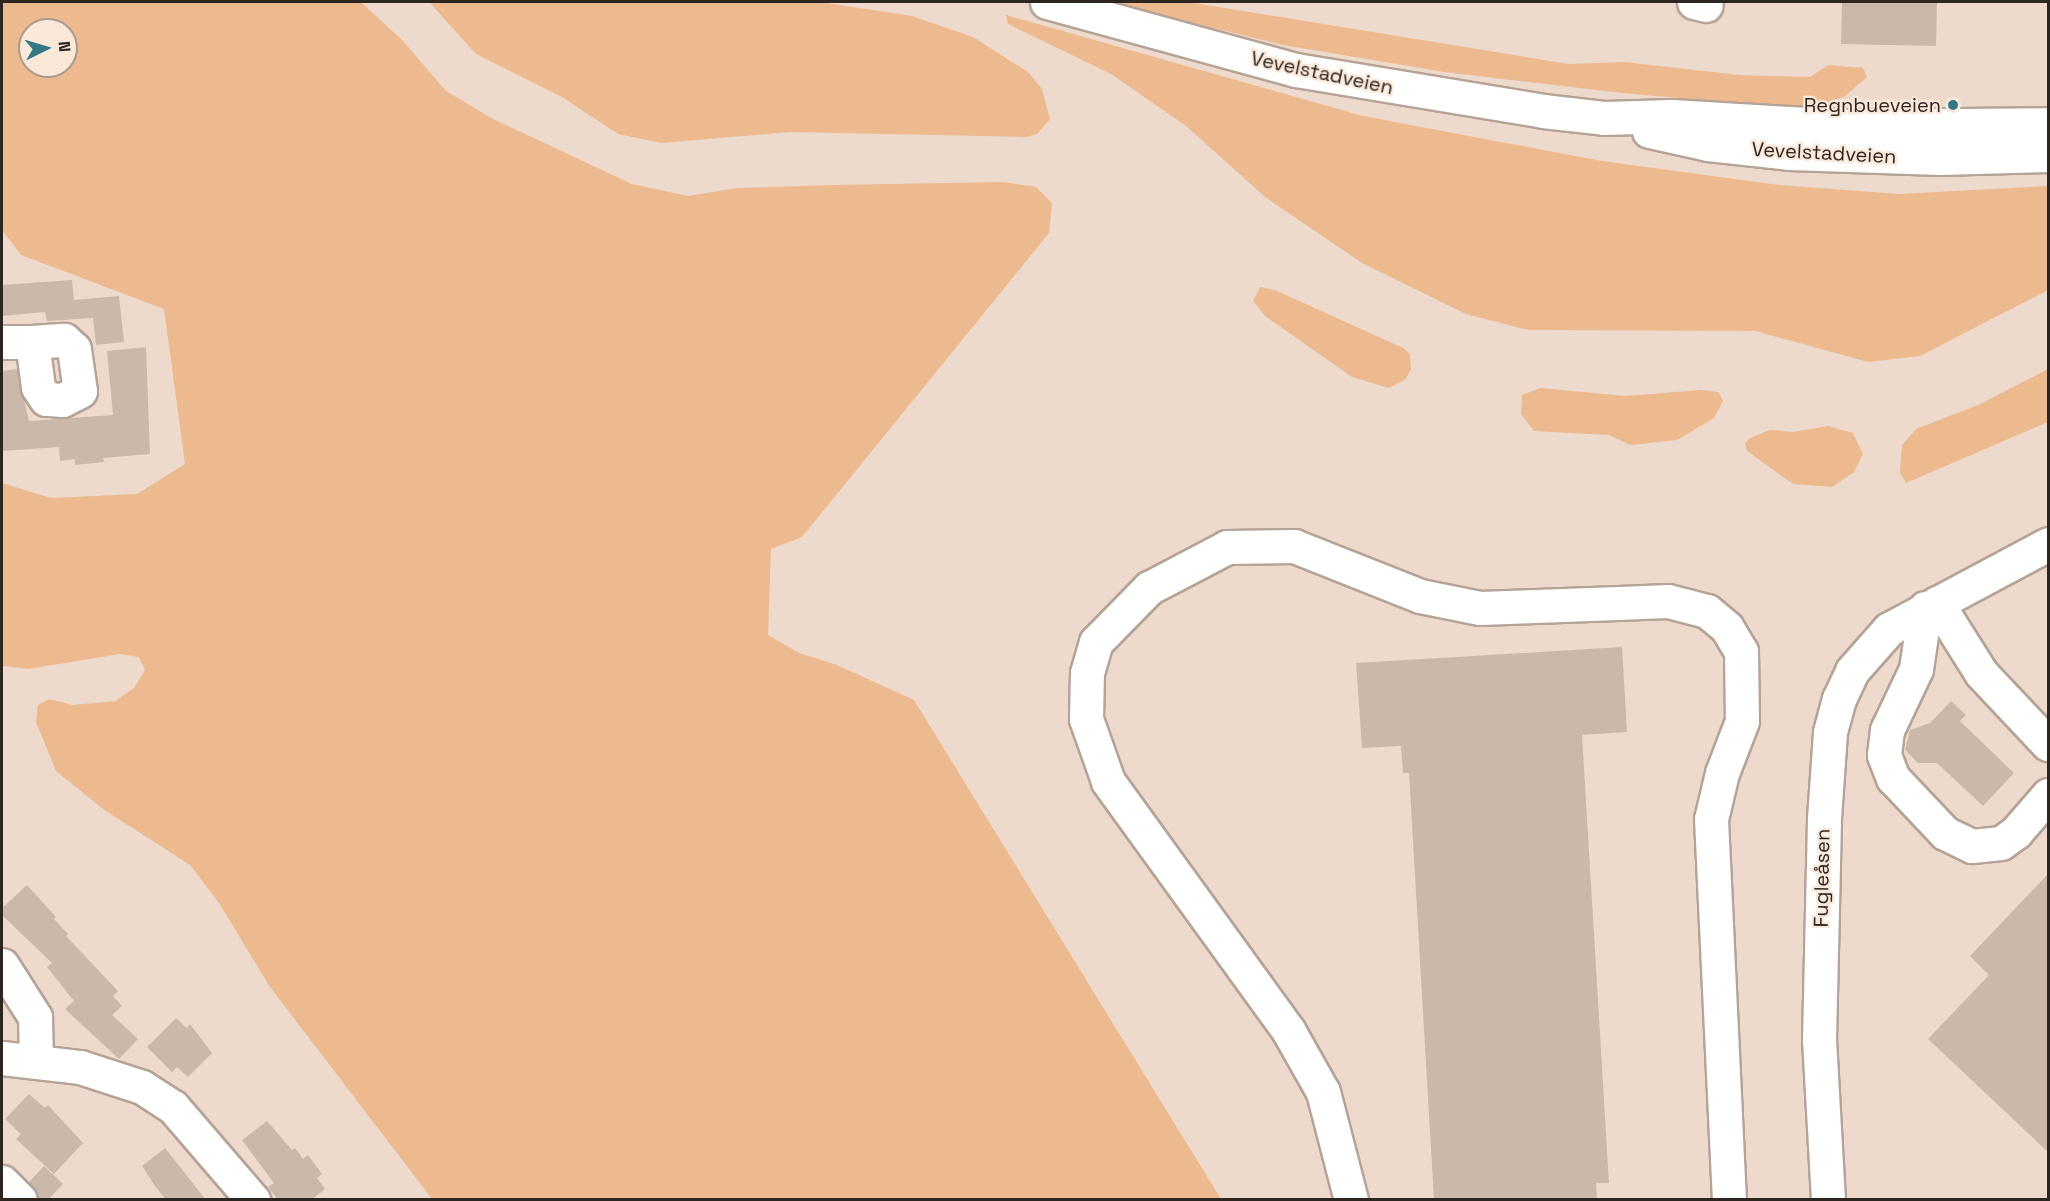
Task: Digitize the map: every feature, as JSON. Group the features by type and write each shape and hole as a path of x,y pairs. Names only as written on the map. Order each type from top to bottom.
{"main road":[{"name":"Vevelstadveien","path":"1047,2 1306,72 1418,93 1604,118 1667,137 1789,153 1940,158 2049,155"},
{"name":"Vevelstadveien","path":"1604,118 1672,116 1885,127 2049,124"},
{"name":"Fugleåsen","path":"1820,1199 1819,1040 1824,807 1830,732 1839,699 1870,647 1889,629 2049,544"},
{"path":"1351,1200 1323,1092 1288,1030 1108,781 1086,719 1087,674 1096,642 1149,588 1227,547 1294,546 1420,596 1480,608 1668,601 1707,611 1727,628 1741,651 1742,721 1722,773 1711,819 1730,1200"},
{"path":"1931,605 1981,673 2049,744"},
{"path":"1931,605 1916,669 1887,730 1884,754 1893,778 1945,833 1972,846 2001,843 2016,832 2049,795"},
{"path":"2,965 35,1017 36,1060"},
{"path":"2,1058 36,1060 80,1067 142,1087 173,1107 253,1200"},
{"path":"2,1182 20,1200"}],"shaded area":[{"path":"2,2 361,2 403,41 446,91 493,119 632,184 688,196 737,188 832,185 1002,182 1036,187 1052,203 1049,233 802,537 771,549 768,635 799,653 837,665 914,700 1221,1199 432,1199 270,987 219,903 190,865 103,809 56,771 36,722 38,705 49,699 73,705 115,701 134,688 145,670 139,657 120,654 28,669 2,666 2,483 51,498 137,494 185,464 164,309 21,255 2,230"},
{"path":"429,2 820,2 912,16 973,37 1028,72 1042,89 1050,119 1037,134 1026,137 790,132 661,143 618,134 562,97 476,54"},
{"path":"1107,2 1188,2 1569,64 1624,62 1739,75 1810,77 1828,65 1863,68 1867,77 1845,96 1827,104 1792,108 1622,93 1444,72 1283,45"},
{"path":"1006,15 1363,116 1602,161 1779,185 1899,194 2048,186 2048,290 1920,356 1868,362 1755,331 1528,330 1466,314 1362,263 1265,197 1186,126 1111,74 1008,24"},
{"path":"1260,287 1275,290 1403,348 1410,354 1411,369 1406,379 1389,388 1352,377 1265,316 1253,301"},
{"path":"2048,369 2048,422 1906,483 1900,473 1902,445 1916,429 1978,405"},
{"path":"1540,388 1626,396 1700,390 1719,392 1723,401 1714,418 1677,440 1630,445 1609,435 1534,431 1521,414 1522,395"},
{"path":"1828,426 1853,433 1863,454 1854,472 1832,487 1793,484 1747,451 1745,443 1750,438 1770,430 1793,432"}],"building":[{"path":"1842,2 1937,2 1936,46 1841,44"},
{"path":"72,280 74,300 119,296 124,342 96,345 93,318 47,321 45,312 2,316 2,285"},
{"path":"146,347 150,454 103,458 104,462 75,465 75,459 60,461 59,447 2,451 2,371 17,369 29,421 113,415 107,351"},
{"path":"1622,647 1627,732 1582,735 1609,1183 1596,1183 1597,1200 1434,1200 1409,773 1403,773 1401,746 1362,748 1356,663"},
{"path":"1951,701 1966,715 1960,721 2014,773 1983,806 1937,763 1918,763 1905,750 1910,730 1930,723"},
{"path":"2049,873 2049,1153 1928,1039 1989,975 1970,956"},
{"path":"27,885 56,917 54,919 68,934 66,936 118,991 113,996 122,1006 112,1015 138,1039 119,1059 65,1009 74,1001 47,967 52,963 2,915 2,908"},
{"path":"176,1018 187,1028 190,1024 212,1053 188,1077 177,1067 172,1072 147,1047"},
{"path":"29,1094 45,1108 48,1105 83,1143 54,1174 16,1139 21,1134 5,1119"},
{"path":"267,1121 292,1150 295,1148 303,1159 308,1155 322,1174 317,1178 325,1189 311,1200 278,1200 268,1187 274,1183 242,1140"},
{"path":"165,1148 206,1200 166,1200 142,1166"},
{"path":"44,1166 63,1184 48,1200 39,1200 29,1182"}],"place":[{"name":"Regnbueveien","path":"1953,105"}]}
